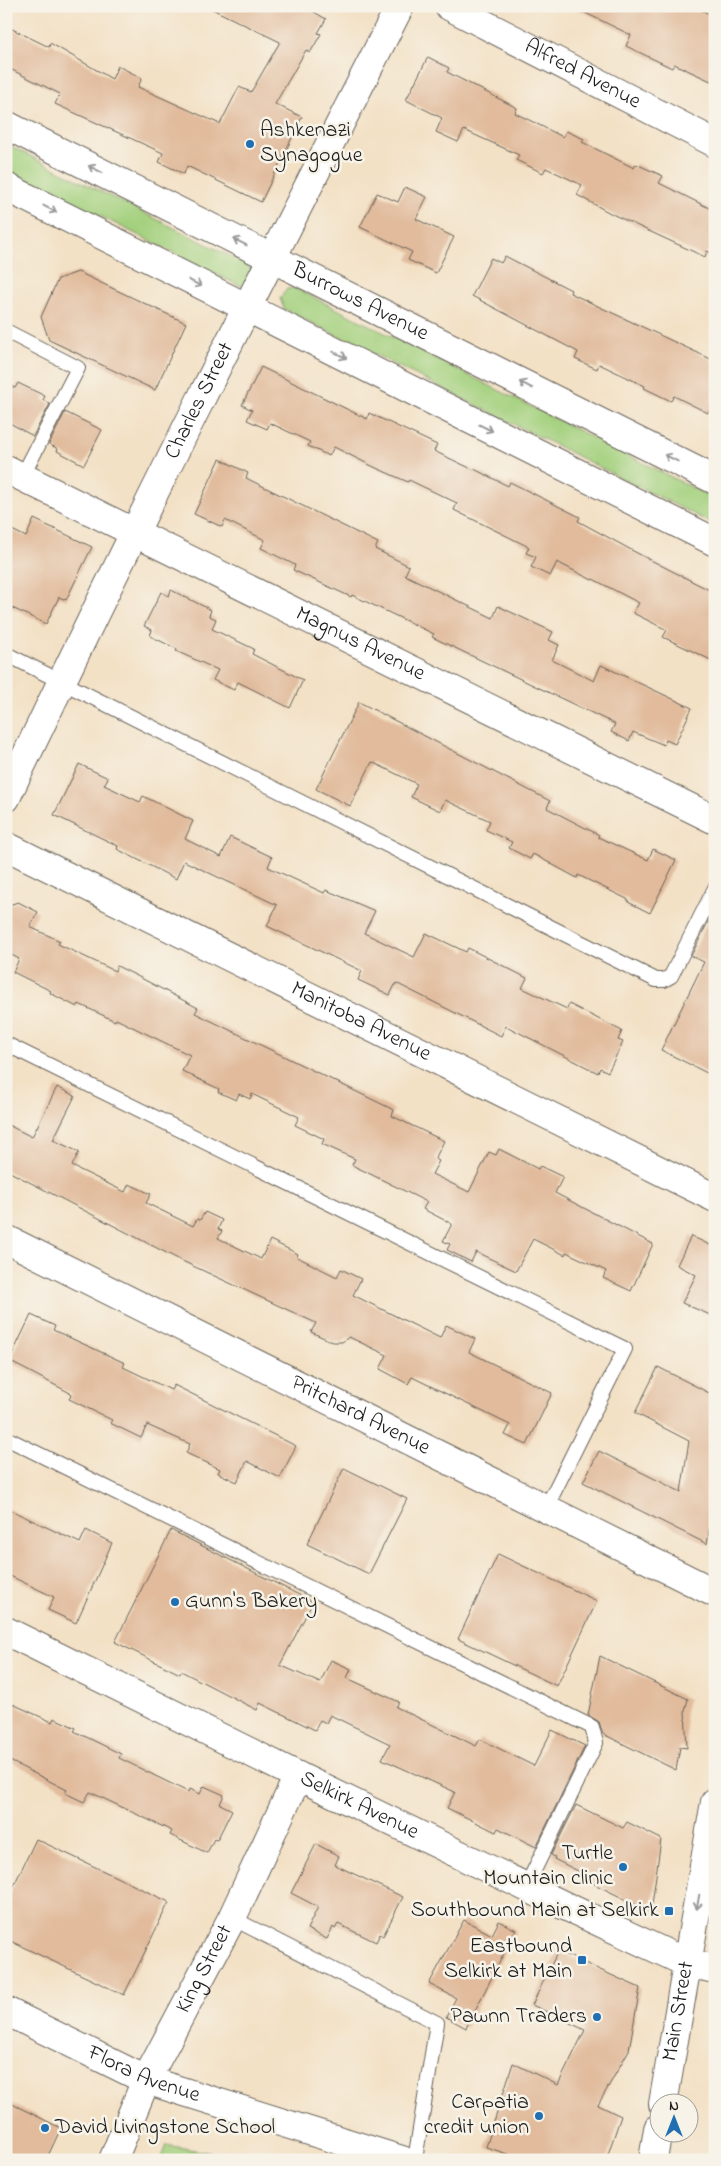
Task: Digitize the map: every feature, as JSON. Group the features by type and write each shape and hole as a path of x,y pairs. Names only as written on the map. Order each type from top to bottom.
{"street":[{"name":"Charles Street","path":"6,798 61,681 246,308 400,6"},
{"name":"Alfred Avenue","path":"449,6 715,143"},
{"name":"Burrows Avenue","path":"6,124 715,480"},
{"path":"6,187 715,542"},
{"name":"Magnus Avenue","path":"14,473 715,820"},
{"name":"Manitoba Avenue","path":"6,846 715,1198"},
{"name":"Pritchard Avenue","path":"6,1239 715,1593"},
{"name":"Selkirk Avenue","path":"6,1632 526,1887 687,1963 715,1969"},
{"name":"King Street","path":"113,2160 146,2080 232,1918 298,1776"},
{"name":"Main Street","path":"665,2094 715,1802"},
{"name":"Flora Avenue","path":"6,2011 146,2080 402,2160"},
{"path":"653,2160 656,2144"}],"lane":[{"path":"6,332 78,368 14,473"},
{"path":"6,654 656,980 664,980 671,976 715,888"},
{"path":"6,1044 625,1349 546,1508"},
{"path":"6,1438 592,1727 596,1743 526,1887"},
{"path":"232,1918 437,2023 415,2160"}],"green space":[{"path":"6,144 244,263 253,273 248,285 241,286 234,283 6,169"},
{"path":"295,288 715,499 715,525 284,309 280,298 287,289"},
{"path":"166,2145 235,2157 235,2160 160,2160"}],"building":[{"path":"206,6 304,6 326,19 318,33 321,34 310,53 306,50 275,104 302,117 261,202 187,166 184,174 159,162 163,153 55,104 60,94 6,67 6,26 49,47 50,43 112,79 118,66 142,78 138,87 220,124 239,87 251,92 280,42"},
{"path":"571,6 694,6 715,17 715,83 674,64 672,68 626,46 631,35"},
{"path":"428,57 449,68 447,72 517,108 515,113 563,137 566,131 584,139 582,142 634,168 636,164 663,176 659,183 715,211 715,255 707,251 705,257 612,214 577,195 582,185 546,168 543,173 516,160 519,155 464,130 458,142 436,132 442,118 406,100"},
{"path":"405,187 427,197 416,219 454,237 436,273 408,260 412,252 360,227 377,193 398,202"},
{"path":"505,256 571,290 570,293 715,361 715,398 708,413 674,396 671,401 599,364 597,369 575,359 578,352 472,296 491,258 501,263"},
{"path":"78,272 186,323 155,390 49,340 41,317 58,279"},
{"path":"261,367 367,419 369,413 437,445 434,451 508,486 510,482 580,517 578,521 715,593 715,662 663,637 667,630 633,613 639,603 593,579 557,562 550,576 531,567 536,557 526,553 529,547 454,510 457,503 409,480 408,482 374,467 334,447 329,456 308,446 310,442 270,423 267,429 247,420 252,410 242,405"},
{"path":"6,383 15,388 18,383 45,396 43,400 50,404 33,436 6,421"},
{"path":"65,412 102,430 84,465 57,451 58,449 49,444"},
{"path":"220,459 248,473 246,478 378,543 375,549 409,566 405,575 493,618 498,606 553,632 549,640 559,645 552,660 594,681 601,665 692,708 675,744 666,740 664,745 633,732 629,741 611,732 615,724 432,637 434,634 352,595 351,597 293,570 295,565 261,548 265,540 225,520 222,527 194,514"},
{"path":"34,519 92,547 66,600 59,597 46,624 6,605 6,527 26,537"},
{"path":"171,590 211,610 209,616 216,619 212,629 254,649 252,654 303,680 290,708 238,682 234,690 213,680 218,670 176,651 177,649 150,636 152,630 144,626 161,592 169,596"},
{"path":"359,702 550,801 547,808 599,835 598,837 648,860 653,849 676,860 650,913 628,902 629,900 578,875 577,878 533,854 530,859 509,848 512,842 486,830 490,821 445,800 440,811 411,797 417,784 372,762 350,806 316,789"},
{"path":"79,764 108,778 104,785 140,802 143,796 193,821 185,839 221,857 230,837 272,857 268,867 324,893 326,890 375,911 364,933 414,957 426,933 466,952 468,948 527,978 522,988 567,1009 569,1004 622,1031 618,1040 623,1042 608,1072 600,1068 598,1073 506,1026 501,1036 396,983 390,995 358,980 362,971 267,926 277,905 184,861 176,879 117,849 118,846 54,815"},
{"path":"18,902 38,912 30,927 60,941 58,944 115,971 117,966 137,976 198,1008 195,1013 394,1110 392,1116 444,1141 435,1159 439,1161 432,1174 469,1192 489,1152 496,1155 499,1149 538,1169 540,1166 563,1177 555,1193 653,1244 631,1291 603,1278 606,1271 566,1252 565,1255 533,1239 516,1271 476,1252 471,1262 447,1250 450,1244 443,1241 452,1224 423,1209 427,1202 352,1165 355,1159 322,1144 324,1139 295,1125 299,1117 252,1094 250,1099 239,1094 236,1100 218,1092 219,1089 182,1071 190,1055 116,1019 115,1021 79,1004 77,1007 50,993 51,991 13,972 19,959 6,952 6,906"},
{"path":"715,908 715,1077 661,1050 704,962 691,956"},
{"path":"57,1087 75,1096 53,1140 79,1152 72,1166 125,1192 129,1184 151,1194 146,1203 193,1226 197,1219 200,1220 205,1212 222,1220 218,1229 222,1231 218,1238 261,1259 270,1240 298,1254 297,1257 337,1277 341,1269 361,1279 353,1295 440,1338 446,1325 475,1339 469,1352 552,1393 527,1445 505,1435 510,1425 412,1377 408,1384 380,1369 387,1355 349,1337 342,1342 333,1342 311,1332 316,1323 180,1260 6,1170 6,1124 32,1137"},
{"path":"715,1235 715,1317 682,1303 696,1275 677,1265 691,1236 710,1245"},
{"path":"31,1315 55,1326 53,1330 125,1363 123,1367 171,1390 174,1385 296,1446 280,1478 247,1461 237,1482 218,1473 220,1469 186,1453 190,1444 147,1425 141,1438 110,1423 112,1420 69,1399 72,1394 9,1361"},
{"path":"658,1367 715,1396 715,1494 707,1544 583,1482 599,1451 681,1492 689,1441 635,1413"},
{"path":"344,1468 407,1499 369,1574 307,1544"},
{"path":"6,1508 80,1543 86,1530 112,1543 76,1623 48,1610 54,1597 6,1574"},
{"path":"171,1530 313,1602 280,1665 320,1683 331,1660 351,1669 347,1678 399,1702 396,1707 476,1746 480,1739 534,1766 552,1730 585,1746 536,1847 498,1828 496,1832 447,1808 455,1792 382,1759 390,1744 330,1715 326,1723 320,1720 315,1730 260,1703 257,1710 181,1671 180,1674 115,1642"},
{"path":"498,1554 597,1601 557,1686 458,1639"},
{"path":"600,1656 688,1699 685,1711 687,1748 680,1747 676,1770 603,1734 599,1722 588,1715"},
{"path":"6,1701 52,1722 54,1718 76,1728 74,1731 121,1754 119,1758 188,1792 190,1789 200,1794 204,1786 224,1795 220,1804 232,1810 217,1840 214,1839 207,1853 170,1835 172,1831 90,1792 84,1802 65,1793 67,1790 6,1759"},
{"path":"576,1805 623,1828 627,1822 661,1839 651,1912 582,1878 584,1874 554,1859 555,1857 551,1855"},
{"path":"36,1839 169,1902 124,1995 6,1939 6,1902"},
{"path":"316,1844 339,1856 335,1865 403,1897 383,1936 380,1934 376,1942 338,1924 335,1929 333,1927 327,1939 307,1929 318,1907 291,1893"},
{"path":"464,1920 492,1935 499,1921 516,1930 466,2028 446,2017 456,1998 429,1984"},
{"path":"558,1951 640,1988 629,2050 598,2105 621,2116 606,2160 526,2160 486,2147 513,2063 558,2085 585,2030 532,2005"},
{"path":"6,2101 61,2128 46,2160 6,2160"}],"place":[{"name":"Ashkenazi Synagogue","path":"250,144"},
{"name":"Gunn's Bakery","path":"175,1602"},
{"name":"Turtle Mountain clinic","path":"623,1867"},
{"name":"Southbound Main at Selkirk","path":"669,1911"},
{"name":"Eastbound Selkirk at Main","path":"582,1960"},
{"name":"Pawnn Traders","path":"597,2017"},
{"name":"Carpatia credit union","path":"539,2116"},
{"name":"David Livingstone School","path":"45,2128"}]}
